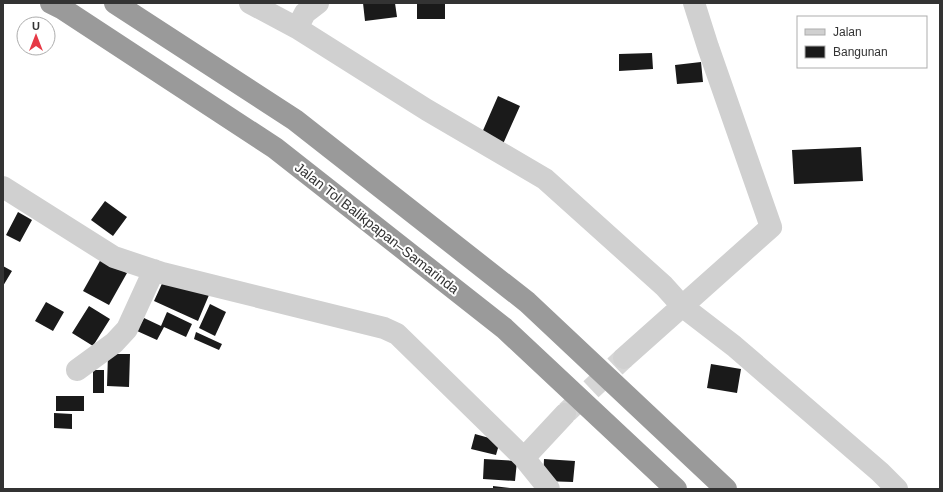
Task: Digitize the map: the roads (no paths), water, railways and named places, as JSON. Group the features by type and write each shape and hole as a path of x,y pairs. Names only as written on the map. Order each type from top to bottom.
{"highway":[{"name":"Jalan Tol Balikpapan–Samarinda","path":"50,3 63,9 281,153 504,328 676,489"},
{"path":"115,3 295,120 527,302 726,489"}],"street":[{"path":"250,3 297,28 427,110 545,179 664,286 682,306 734,346 880,472 897,489"},
{"path":"297,28 305,13 318,3"},
{"path":"624,358 771,227 694,3"},
{"path":"3,188 114,257 154,270 384,328 397,334 524,458 549,489"},
{"path":"77,370 114,343 127,329 154,270"},
{"path":"524,458 565,414"}],"tunnel":[{"path":"567,412 624,358"}]}
